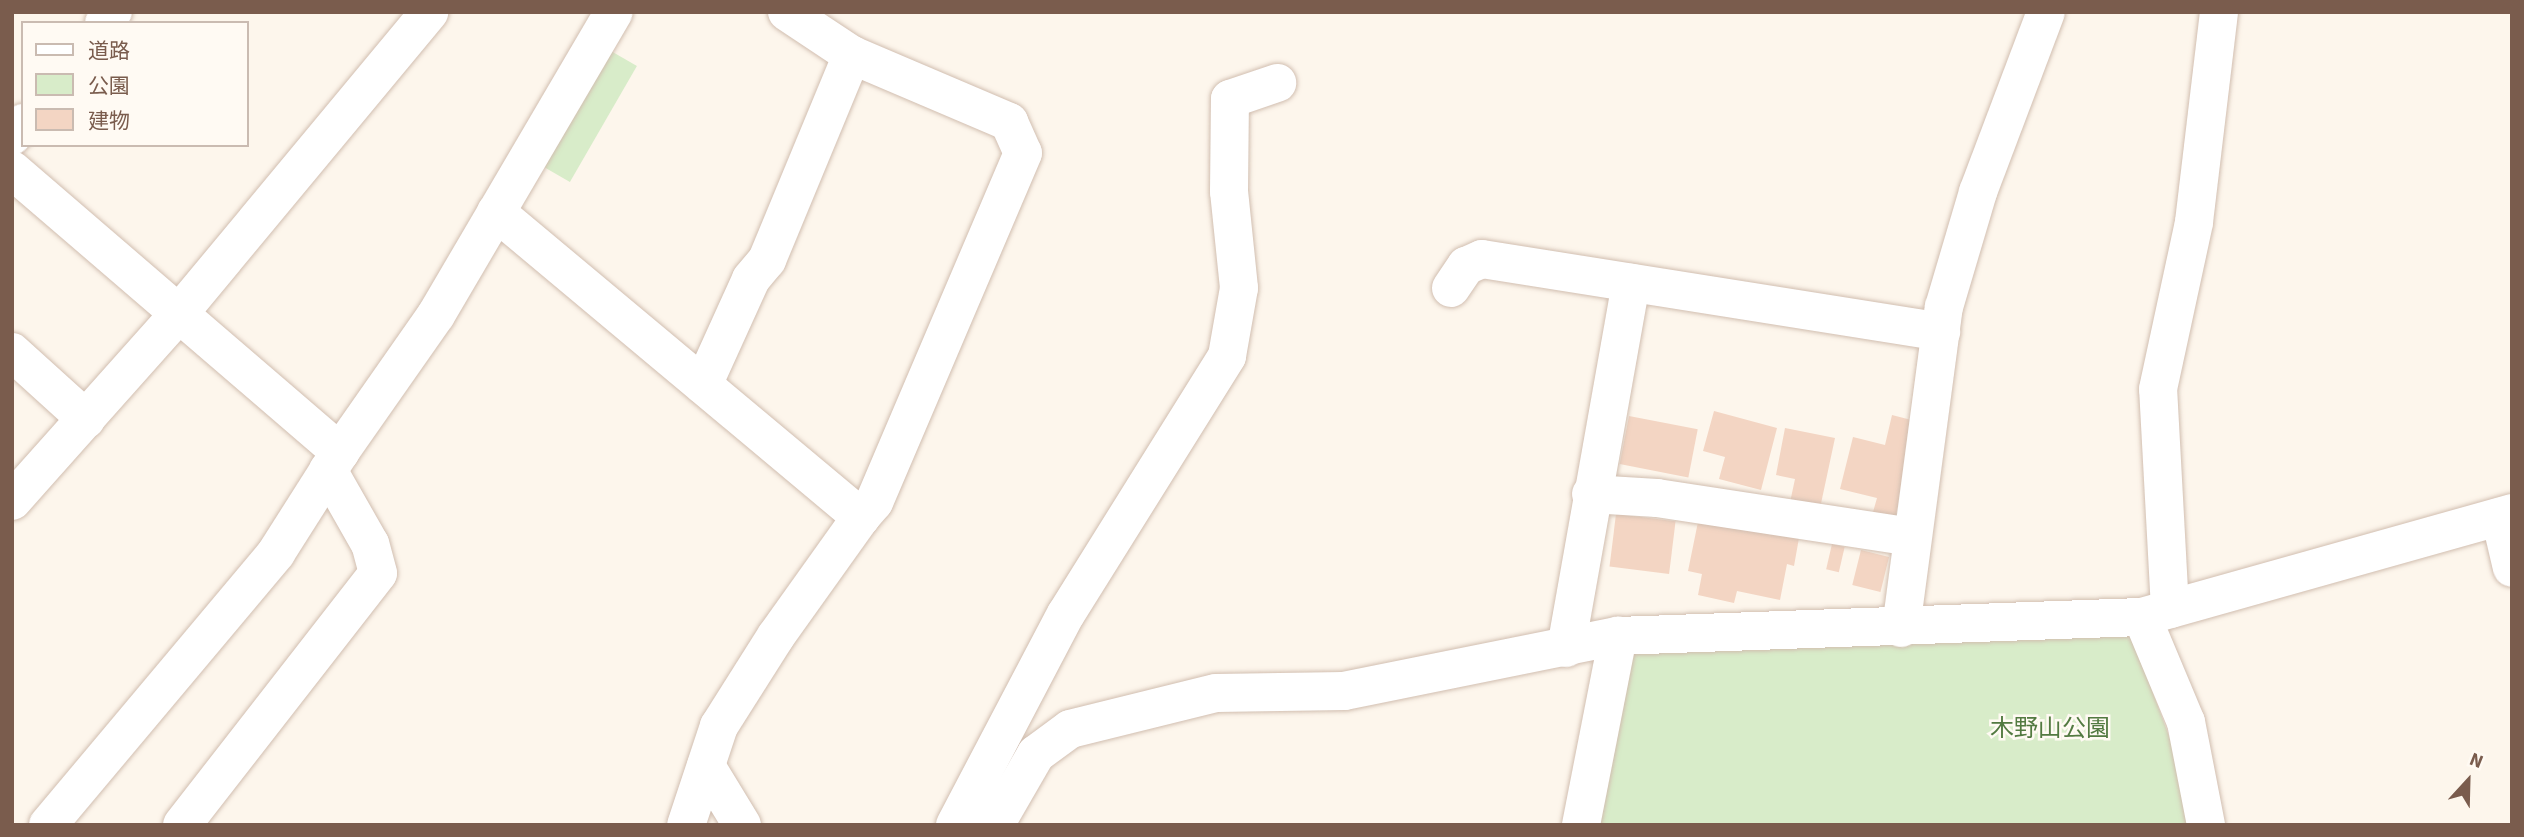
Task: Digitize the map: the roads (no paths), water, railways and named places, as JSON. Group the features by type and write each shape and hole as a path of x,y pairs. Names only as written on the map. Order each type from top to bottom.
{"street":[{"path":"12,501 177,316 429,12"},
{"path":"48,825 276,554 334,461 436,315 614,12"},
{"path":"686,825 719,726 776,636 874,502 1023,153 1009,122 852,55 787,12"},
{"path":"1901,628 1941,332 1978,192 2046,12"},
{"path":"2206,825 2186,722 2156,613 2158,390 2194,222 2219,12"},
{"path":"703,385 751,279 767,260 852,55"},
{"path":"955,825 1066,614 1227,356 1239,288 1229,192 1230,99 1277,83"},
{"path":"12,170 177,316 334,461 370,544 379,573 181,825"},
{"path":"496,212 861,517"},
{"path":"1451,288 1466,266 1482,259 1941,332"},
{"path":"1566,648 1591,494 1631,283"},
{"path":"12,352 86,419"},
{"path":"1591,494 1657,498 1912,537"},
{"path":"995,825 1035,754 1070,729 1216,693 1344,691 1618,636 1901,628 2156,613 2506,515 2512,568"},
{"path":"1581,825 1618,636"},
{"path":"706,766 742,825"}],"park label":[{"name":"木野山公園","path":"2050,729"}]}
